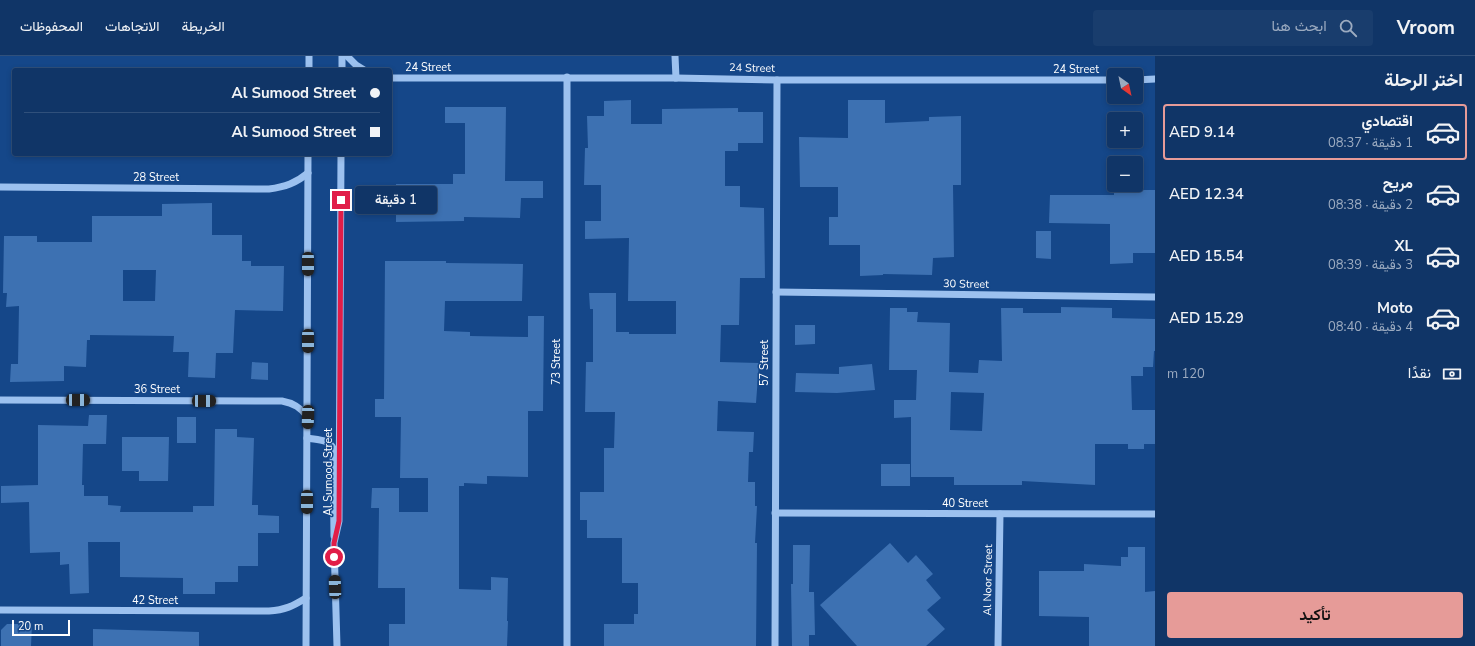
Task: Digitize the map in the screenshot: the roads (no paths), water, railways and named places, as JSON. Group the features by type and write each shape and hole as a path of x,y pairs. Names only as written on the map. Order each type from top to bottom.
{"street":[{"path":"309,56 309,68"},
{"path":"342,56 342,68"},
{"path":"347,56 361,68"},
{"path":"676,56 676,78"},
{"name":"24 Street","path":"392,78 567,77 777,80 1107,80"},
{"name":"73 Street","path":"566,646 567,77"},
{"name":"57 Street","path":"775,646 774,513 777,80"},
{"path":"1143,80 1155,80"},
{"name":"Al Sumood Street","path":"306,646 308,156"},
{"name":"Al Sumood Street","path":"337,646 334,543 339,521 341,156"},
{"name":"28 Street","path":"0,187 269,189 292,184 308,173"},
{"name":"30 Street","path":"776,292 1155,297"},
{"name":"36 Street","path":"0,400 282,401 297,406 308,417"},
{"path":"307,438 327,442 331,444 333,448 334,543"},
{"name":"40 Street","path":"774,513 1155,514"},
{"name":"Al Noor Street","path":"998,646 1000,514"},
{"name":"42 Street","path":"0,610 269,611 292,607 306,598"}]}
